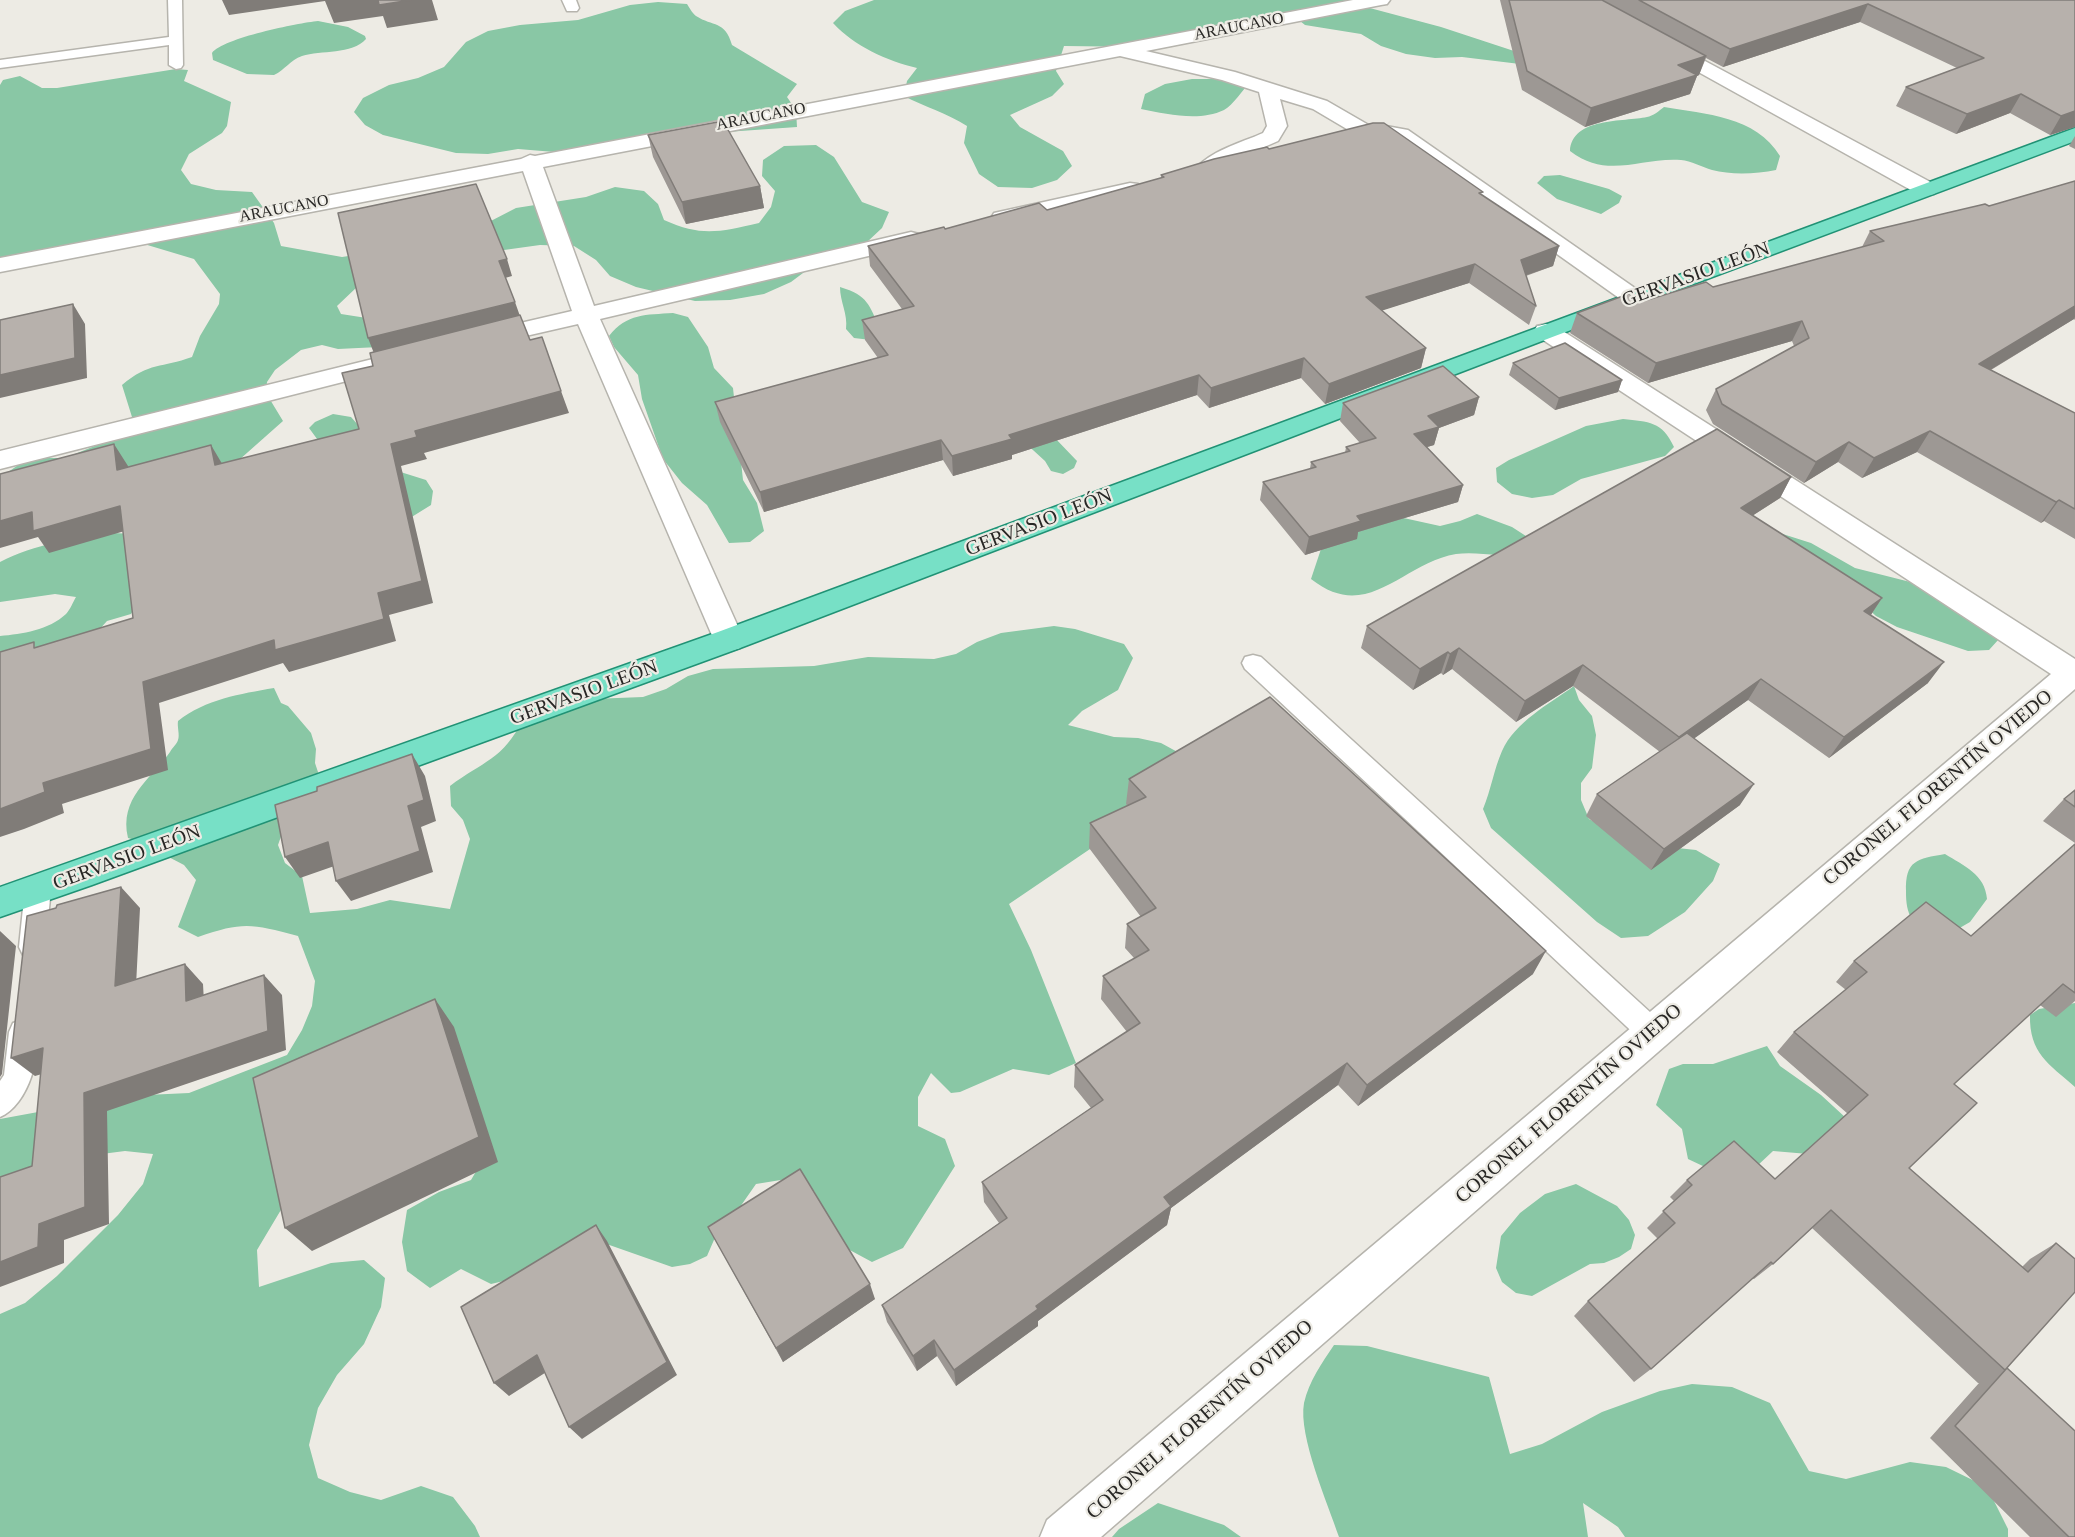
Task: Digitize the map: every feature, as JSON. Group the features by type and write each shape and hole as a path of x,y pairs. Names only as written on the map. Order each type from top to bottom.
{"main road":[{"name":"GERVASIO LEÓN","path":"0,902 729,640 2075,134"}],"street":[{"name":"ARAUCANO","path":"0,265 530,161 1381,0"},
{"path":"1645,34 1926,189"},
{"path":"1117,50 1228,76 1320,105 1369,134"},
{"path":"1204,172 1223,158 1271,137 1277,126 1268,89"},
{"path":"1336,142 1369,134 1386,132 1401,134 1634,298"},
{"path":"1181,178 1281,155"},
{"path":"530,161 585,314 729,640"},
{"path":"982,223 1157,183"},
{"path":"459,345 935,234"},
{"path":"1546,331 2074,672"},
{"path":"0,460 401,360"},
{"name":"CORONEL FLORENTÍN OVIEDO","path":"1064,1537 2074,672"}],"lane":[{"path":"175,0 176,65"},
{"path":"0,64 174,40"},
{"path":"1253,663 1652,1032"},
{"path":"29,972 38,889"},
{"path":"0,1104 18,1079 26,1008"}],"green space":[{"path":"874,0 1364,0 1366,7 1441,27 1514,51 1520,64 1462,57 1435,58 1406,54 1381,46 1361,34 1305,25 1290,13 1264,20 1210,27 1194,36 1146,47 1064,46 1056,71 1064,84 1052,96 1010,115 1020,127 1063,151 1072,166 1057,180 1032,188 998,187 979,174 964,143 967,126 904,96 907,81 917,68 872,52 851,39 833,23 845,11"},
{"path":"658,2 687,4 696,16 726,31 732,45 797,84 787,97 796,110 797,127 726,132 579,154 518,149 488,154 456,153 383,135 365,125 354,112 363,98 389,85 418,78 444,67 466,42 488,31 520,25 578,20 630,5"},
{"path":"318,21 348,27 365,36 366,39 353,48 302,56 274,75 247,74 213,60 212,53 230,42 279,28"},
{"path":"176,69 188,70 184,81 231,102 227,126 222,133 189,154 181,170 191,184 216,190 252,192 274,223 281,246 342,257 368,253 485,224 516,208 586,197 615,187 644,191 658,204 664,220 677,225 700,231 733,229 759,223 771,207 775,191 762,176 763,160 784,146 816,145 834,157 862,202 889,212 882,228 866,243 811,267 791,282 764,294 730,300 695,301 636,287 610,276 596,260 574,246 540,245 504,250 357,287 337,306 341,314 405,324 379,347 338,349 322,345 301,350 275,370 267,382 266,393 283,421 230,468 4,475 21,463 43,458 65,458 112,439 132,417 122,385 140,372 192,357 200,336 219,304 220,294 194,259 134,241 0,266 0,85 3,80 20,76 42,88 57,88"},
{"path":"1192,79 1221,79 1249,83 1231,105 1214,114 1183,116 1141,109 1145,94 1165,84"},
{"path":"1664,107 1728,119 1758,132 1780,156 1776,170 1727,173 1681,160 1611,166 1584,160 1570,151 1573,140 1589,127 1649,116"},
{"path":"1560,175 1609,189 1622,196 1619,203 1601,214 1557,199 1537,183 1544,176"},
{"path":"840,287 857,294 870,307 881,330 871,340 854,338 846,329"},
{"path":"673,313 688,317 708,347 714,368 733,388 743,480 757,503 764,531 750,542 729,543 707,505 682,483 663,459 642,399 638,375 614,347 609,336 616,328 630,319"},
{"path":"333,414 351,417 374,443 391,469 426,480 433,491 431,505 402,523 320,443 309,428 315,422"},
{"path":"1623,419 1654,424 1665,432 1674,447 1665,456 1581,479 1553,495 1532,498 1512,494 1497,482 1496,468 1509,460 1586,426"},
{"path":"1054,437 1077,461 1074,468 1063,474 1051,471 1045,461 1022,440"},
{"path":"1477,514 1512,527 1529,538 1526,558 1456,554 1419,568 1385,587 1368,593 1350,595 1331,591 1311,579 1325,537 1399,517 1440,526"},
{"path":"1767,529 1811,543 1855,568 1926,586 1999,639 1989,650 1968,651 1897,627 1876,616 1842,585"},
{"path":"113,533 156,535 149,583 131,614 107,621 80,651 0,674 0,636 26,632 52,624 66,614 76,597 55,594 0,602 0,562 41,546"},
{"path":"1054,626 1075,629 1124,644 1133,658 1118,690 1082,711 1068,725 1114,737 1138,738 1161,743 1183,755 1093,847 1009,904 1031,950 1076,1063 1049,1075 1013,1069 960,1092 951,1093 931,1073 918,1097 918,1126 945,1139 955,1166 903,1248 872,1262 846,1248 814,1191 787,1179 756,1184 733,1217 720,1226 707,1256 690,1264 672,1267 598,1241 512,1279 491,1284 461,1269 430,1288 407,1271 402,1242 407,1210 439,1192 471,1180 488,1151 294,1188 257,1250 259,1287 331,1263 364,1260 385,1278 381,1307 364,1344 337,1375 318,1408 309,1445 318,1478 350,1492 381,1500 421,1486 453,1497 475,1526 480,1537 0,1537 0,1314 25,1303 57,1276 118,1215 143,1184 153,1154 125,1151 94,1155 0,1200 0,1119 125,1096 189,1093 287,1055 302,1030 312,1006 315,981 298,936 258,927 238,926 198,937 178,927 196,880 184,865 128,838 126,824 132,801 138,790 177,743 178,721 212,702 274,688 281,703 288,706 311,733 316,749 315,763 318,772 316,782 292,805 278,845 285,863 302,876 310,913 357,909 390,900 450,909 470,839 463,820 451,806 450,786 500,752 523,719 592,699 643,697 666,689 688,676 713,669 814,666 868,657 934,659 956,654 977,642 1001,633"},
{"path":"1574,686 1579,700 1592,716 1596,735 1592,768 1581,783 1581,800 1589,819 1613,832 1668,847 1696,850 1720,864 1713,881 1685,912 1648,936 1621,938 1597,922 1491,828 1483,809 1499,758 1515,731 1534,714"},
{"path":"1945,854 1978,877 1987,899 1970,922 1951,933 1912,920 1906,900 1906,881 1911,867 1920,860"},
{"path":"2075,1003 2075,1087 2042,1057 2033,1039 2030,1015 2039,1009"},
{"path":"1767,1046 1780,1066 1821,1095 1846,1118 1820,1155 1773,1151 1756,1167 1705,1167 1688,1159 1682,1129 1656,1105 1669,1069 1683,1064 1713,1064"},
{"path":"1576,1184 1617,1206 1629,1220 1635,1235 1631,1249 1604,1263 1590,1264 1532,1296 1516,1293 1502,1282 1496,1268 1501,1236 1520,1213 1545,1194"},
{"path":"1334,1345 1367,1346 1489,1377 1510,1454 1542,1444 1602,1412 1660,1391 1692,1384 1732,1387 1770,1403 1809,1471 1846,1479 1910,1462 1946,1467 1987,1487 2008,1529 2008,1537 1625,1537 1618,1527 1583,1503 1588,1537 1339,1537 1310,1451 1303,1417 1309,1387"},
{"path":"1158,1503 1224,1525 1241,1537 1112,1537 1119,1529"}],"building":[{"path":"378,0 411,0 379,5"},
{"path":"1509,0 1602,0 1706,56 1678,65 1697,75 1591,108 1527,71"},
{"path":"1639,0 2075,0 2075,111 2061,116 2021,94 1967,114 1906,87 1984,58 1868,4 1730,49"},
{"path":"723,121 760,186 682,202 648,135"},
{"path":"1373,123 1384,123 1483,192 1479,193 1559,246 1521,260 1536,306 1475,264 1366,297 1426,348 1329,384 1304,358 1211,388 1199,375 1009,435 1012,439 952,456 941,440 760,492 715,402 888,355 862,320 914,306 868,246 944,227 945,229 1039,203 1047,210 1164,177 1161,175 1214,159 1267,147 1269,149"},
{"path":"2075,181 2075,306 1979,364 2075,413 2075,509 2059,500 2056,502 1930,431 1874,458 1849,442 1816,462 1722,404 1716,389 1809,338 1802,321 1656,363 1577,313 1631,293 1644,301 1706,282 1713,287 1884,241 1870,231 1985,204 1989,206"},
{"path":"476,184 507,259 499,261 515,302 368,338 338,213"},
{"path":"73,304 75,358 0,375 0,320"},
{"path":"520,315 530,340 542,337 561,391 415,431 417,437 391,444 422,581 378,593 384,619 275,650 274,640 143,682 151,749 43,783 45,792 0,809 0,652 34,642 34,648 133,618 120,506 33,531 32,512 0,521 0,474 114,444 117,470 211,445 215,465 359,429 342,373 373,366 370,353"},
{"path":"1565,343 1622,380 1559,398 1513,363"},
{"path":"1443,366 1479,397 1428,416 1439,427 1414,434 1463,485 1357,516 1361,521 1309,537 1263,482 1316,467 1311,462 1350,451 1346,447 1376,438 1343,403"},
{"path":"1717,429 1791,477 1741,508 1882,598 1864,611 1944,662 1844,737 1761,679 1679,737 1583,665 1525,701 1459,648 1420,669 1367,626"},
{"path":"1270,697 1546,951 1367,1085 1347,1063 1164,1197 1171,1206 1036,1306 1038,1309 954,1370 934,1340 913,1356 882,1305 1007,1218 982,1182 1103,1100 1075,1065 1140,1023 1103,976 1149,950 1127,924 1156,908 1090,823 1146,797 1129,779"},
{"path":"1687,733 1754,784 1664,849 1597,794"},
{"path":"412,754 424,800 408,806 420,851 336,881 328,842 285,857 275,805 317,791 317,787"},
{"path":"2075,790 2075,807 2064,799"},
{"path":"2075,844 2075,993 2063,984 1954,1084 1977,1103 1909,1168 2028,1272 2056,1243 2075,1259 2075,1292 2005,1370 1831,1210 1773,1264 1771,1262 1651,1369 1588,1301 1675,1223 1663,1211 1692,1185 1687,1180 1734,1141 1775,1179 1868,1095 1794,1032 1867,972 1854,961 1926,902 1971,936"},
{"path":"121,887 115,986 185,964 186,1001 264,975 268,1031 84,1093 85,1207 39,1224 38,1247 0,1262 0,1177 32,1166 43,1048 11,1058 27,916"},
{"path":"435,999 479,1137 285,1228 253,1078"},
{"path":"800,1169 870,1284 776,1348 708,1227"},
{"path":"596,1225 667,1362 569,1427 537,1355 494,1383 461,1307"},
{"path":"2007,1368 2075,1431 2075,1537 2069,1537 1955,1426"}]}
